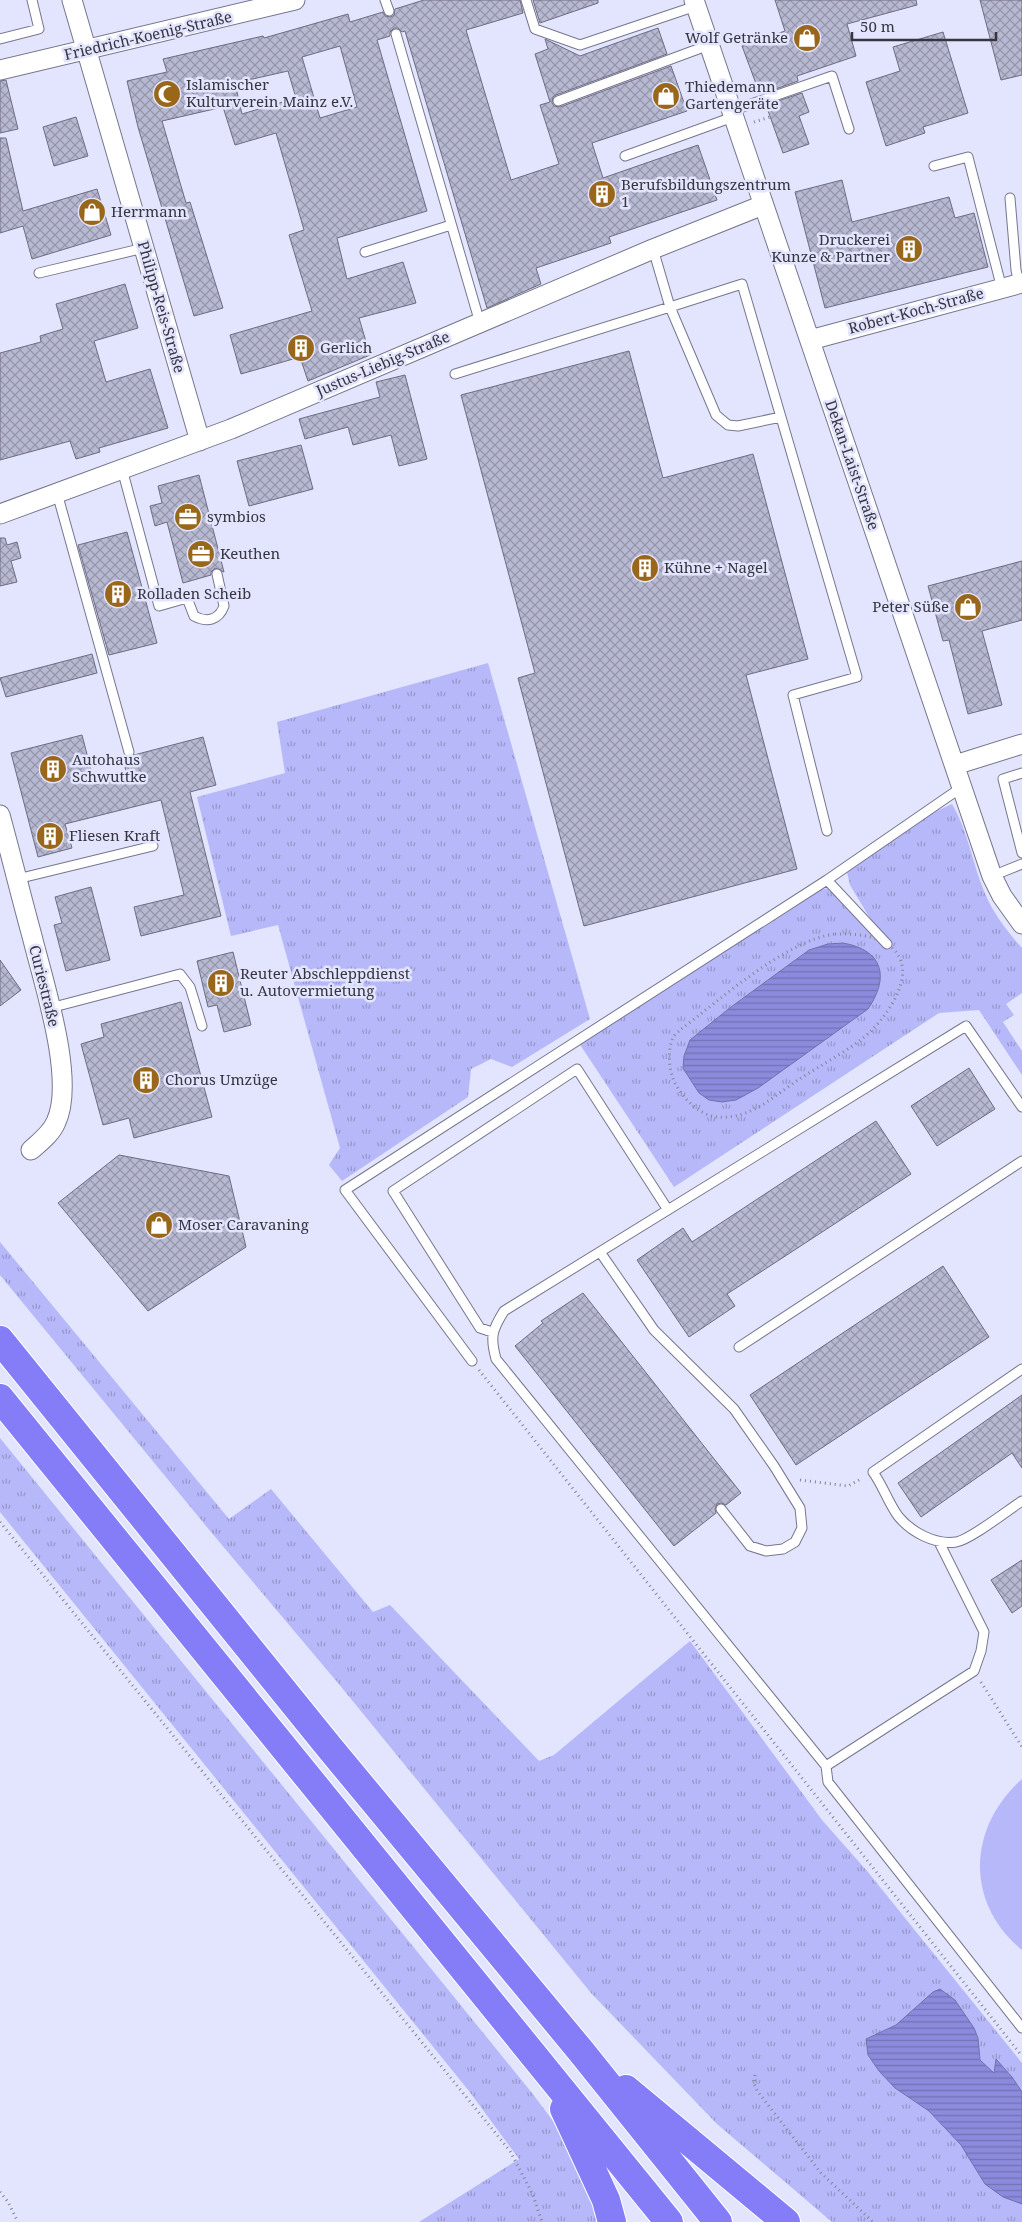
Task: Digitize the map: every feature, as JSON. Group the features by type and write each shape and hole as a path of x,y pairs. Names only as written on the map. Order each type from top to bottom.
{"highway":[{"path":"0,1340 317,1732 580,2050 718,2222"},
{"path":"0,1398 669,2222"},
{"path":"580,2050 786,2222"},
{"path":"547,2071 606,2200 612,2222"}],"street":[{"name":"Philipp-Reis-Straße","path":"72,0 200,441"},
{"name":"Friedrich-Koenig-Straße","path":"0,70 295,0"},
{"name":"Dekan-Laist-Straße","path":"695,3 709,45 738,117 763,205 992,876 1002,896 1022,924"},
{"name":"Justus-Liebig-Straße","path":"0,514 200,441 653,249 763,205"},
{"name":"Robert-Koch-Straße","path":"810,340 1014,285"},
{"path":"954,765 1022,744"},
{"name":"Curiestraße","path":"0,815 50,1008 62,1080 61,1106 56,1122 45,1138 31,1150"}],"lane":[{"path":"0,38 38,29 32,0"},
{"path":"385,0 388,10"},
{"path":"526,0 535,30 580,45 695,3"},
{"path":"396,34 480,323"},
{"path":"558,101 709,45"},
{"path":"625,156 738,117 832,76 850,129"},
{"path":"934,166 968,157 1014,285"},
{"path":"1010,198 1016,270 1014,285"},
{"path":"365,252 451,225"},
{"path":"39,273 144,248"},
{"path":"653,249 670,307 716,414 728,425 738,426 781,417"},
{"path":"455,374 742,284 857,677 793,695 828,831"},
{"path":"122,469 159,606 187,598 194,616 205,621 217,617 224,606 217,574"},
{"path":"57,493 129,752"},
{"path":"1022,774 1003,779 1022,853"},
{"path":"472,1361 345,1190 827,880 962,787"},
{"path":"17,879 153,846"},
{"path":"992,876 1022,864"},
{"path":"827,880 887,944"},
{"path":"50,1008 180,974 190,987 202,1026"},
{"path":"1022,1107 966,1026 504,1311 492,1332 492,1344 496,1359 826,1766 828,1782 1022,2028"},
{"path":"492,1332 480,1328 393,1191 577,1069 668,1210"},
{"path":"739,1347 1022,1161"},
{"path":"600,1252 654,1330 734,1409 774,1466 800,1508 802,1528 795,1542 783,1549 766,1551 750,1546 721,1509"},
{"path":"1022,1369 873,1472 898,1515 908,1526 924,1537 939,1542 958,1542 969,1537 1022,1501"},
{"path":"826,1766 974,1671 982,1651 984,1632 939,1542"}],"path":[{"path":"738,117 770,117"},
{"path":"855,934 887,944 900,957 903,976 887,1013 870,1032 754,1110 738,1116 727,1118 715,1117 698,1111 682,1096 670,1074 672,1039 680,1030 763,968 821,935 855,934"},
{"path":"472,1361 1022,2056"},
{"path":"796,1474 800,1481 848,1486 873,1472"},
{"path":"0,1522 510,2151 532,2195 542,2222"},
{"path":"974,1671 1022,1748"},
{"path":"755,2075 754,2084 758,2092 821,2173 873,2222"},
{"path":"0,2192 8,2202 18,2222"}],"green space":[{"path":"488,663 590,1019 512,1067 491,1059 471,1069 468,1097 342,1181 329,1165 340,1148 278,925 231,936 197,797 285,773 277,722"},
{"path":"952,804 962,825 987,899 1000,921 1022,948 1022,993 1006,1004 1014,1015 1003,1022 1022,1051 1022,1075 979,1010 939,1013 674,1187 579,1043 814,891 834,887 874,925 850,885 847,872 853,864 928,815"},
{"path":"0,1242 229,1519 271,1489 373,1612 390,1605 539,1761 554,1755 690,1641 822,1820 867,1871 1022,2063 1022,2222 832,2222 717,2124 591,1993 338,1683 0,1275"},
{"path":"0,1438 532,2093 565,2137 603,2222 419,2222 519,2159 469,2091 0,1512"},
{"path":"1022,1779 1022,1950 1003,1931 990,1910 982,1887 980,1864 983,1842 991,1819 1004,1798"}],"shaded area":[{"path":"843,943 867,952 879,967 879,986 868,1009 758,1088 736,1100 722,1102 709,1100 699,1093 683,1068 684,1056 690,1040 731,1007 809,950 828,944"},
{"path":"940,1989 955,2000 974,2028 978,2038 980,2060 994,2073 996,2059 1022,2092 1022,2204 1003,2197 985,2184 961,2145 929,2111 895,2088 879,2071 868,2055 866,2039 896,2025 933,1992"}],"building":[{"path":"424,0 520,0 523,13 466,30 511,180 559,164 540,105 550,102 535,54 548,49 545,39 580,56 658,28 667,54 556,95 553,97 552,103 554,106 560,107 671,66 687,111 592,143 603,178 698,145 717,200 609,237 611,243 536,268 541,284 487,308 405,31 402,32 398,28 394,28 390,32 390,36 377,40 427,211 337,238 347,279 403,262 416,303 359,318 370,355 308,381 300,357 241,374 230,335 312,311 289,235 304,230 276,133 235,145 223,107 162,121 186,203 190,202 223,308 194,316 138,127 127,81 167,72 163,59 263,36 264,38 348,14 350,22 383,12 385,16 391,17 394,15 395,9","holes":["340,46 357,107 320,118 302,57","288,71 296,98 242,114 235,83"]},
{"path":"533,0 598,0 598,3 540,23"},
{"name":"Wolf Getränke","path":"775,0 916,0 917,5 847,24 856,56 797,76 798,81 762,94 761,88 758,89 742,46 785,31"},
{"path":"980,0 1022,0 1022,75 1001,80"},
{"path":"943,32 968,113 923,127 925,133 886,146 866,82 900,71 893,47"},
{"path":"6,80 18,129 0,133 0,81"},
{"path":"802,93 809,112 799,116 809,144 783,153 766,105"},
{"path":"76,117 88,156 54,166 43,127"},
{"path":"0,138 6,138 23,211 97,189 111,235 32,259 23,226 0,233"},
{"name":"Druckerei Kunze & Partner","path":"842,180 852,222 949,197 955,218 974,213 988,267 825,308 795,192"},
{"path":"125,284 138,328 94,341 106,382 150,369 168,428 99,448 100,452 76,459 70,441 0,460 0,353 41,342 40,336 63,329 56,304"},
{"name":"Kühne + Nagel","path":"629,351 663,478 753,454 808,659 746,675 797,869 584,926 518,678 535,673 461,395"},
{"path":"405,375 427,459 399,466 391,435 353,445 348,427 305,439 299,419 380,397 376,382"},
{"path":"301,445 313,489 249,506 237,461"},
{"path":"199,475 224,572 215,568 211,575 183,583 167,522 155,526 150,506 162,503 158,486"},
{"name":"Rolladen Scheib","path":"127,532 157,643 109,655 78,545"},
{"path":"0,538 5,538 7,545 17,542 21,558 11,561 17,582 0,586"},
{"path":"1022,561 1022,620 982,631 1002,705 968,714 949,640 943,641 928,586"},
{"path":"92,654 97,673 6,697 0,678"},
{"path":"82,735 95,785 127,776 123,758 130,758 134,755 203,737 216,785 190,792 221,916 141,936 134,907 184,895 161,800 65,824 72,848 38,857 11,753"},
{"path":"91,887 110,960 66,971 54,925 62,923 55,897"},
{"name":"Reuter Abschleppdienst u. Autovermietung","path":"233,952 251,1025 224,1032 217,1005 208,1007 197,961"},
{"path":"0,960 21,990 0,1006"},
{"name":"Chorus Umzüge","path":"181,1002 212,1117 134,1138 129,1118 103,1125 81,1044 104,1037 101,1024"},
{"path":"969,1068 995,1109 937,1146 911,1106"},
{"path":"876,1121 911,1174 727,1294 735,1306 689,1337 637,1260 683,1228 692,1242"},
{"name":"Moser Caravaning","path":"119,1155 229,1176 246,1247 148,1311 58,1203"},
{"path":"943,1266 989,1337 796,1465 750,1395"},
{"path":"583,1293 741,1493 726,1505 717,1504 716,1513 674,1546 515,1346 543,1323 541,1321"},
{"path":"1022,1395 1022,1468 1012,1453 921,1517 898,1483"},
{"path":"1022,1560 1022,1606 1012,1613 991,1580"}],"place":[{"name":"Wolf Getränke","path":"807,38"},
{"name":"Islamischer Kulturverein Mainz e.V.","path":"167,94"},
{"name":"Thiedemann Gartengeräte","path":"666,96"},
{"name":"Berufsbildungszentrum 1","path":"602,194"},
{"name":"Herrmann","path":"92,212"},
{"name":"Druckerei Kunze & Partner","path":"909,249"},
{"name":"Gerlich","path":"301,348"},
{"name":"symbios","path":"188,517"},
{"name":"Keuthen","path":"201,554"},
{"name":"Kühne + Nagel","path":"645,568"},
{"name":"Rolladen Scheib","path":"118,594"},
{"name":"Peter Süße","path":"968,607"},
{"name":"Autohaus Schwuttke","path":"53,769"},
{"name":"Fliesen Kraft","path":"50,836"},
{"name":"Reuter Abschleppdienst u. Autovermietung","path":"221,983"},
{"name":"Chorus Umzüge","path":"146,1080"},
{"name":"Moser Caravaning","path":"159,1225"}]}
